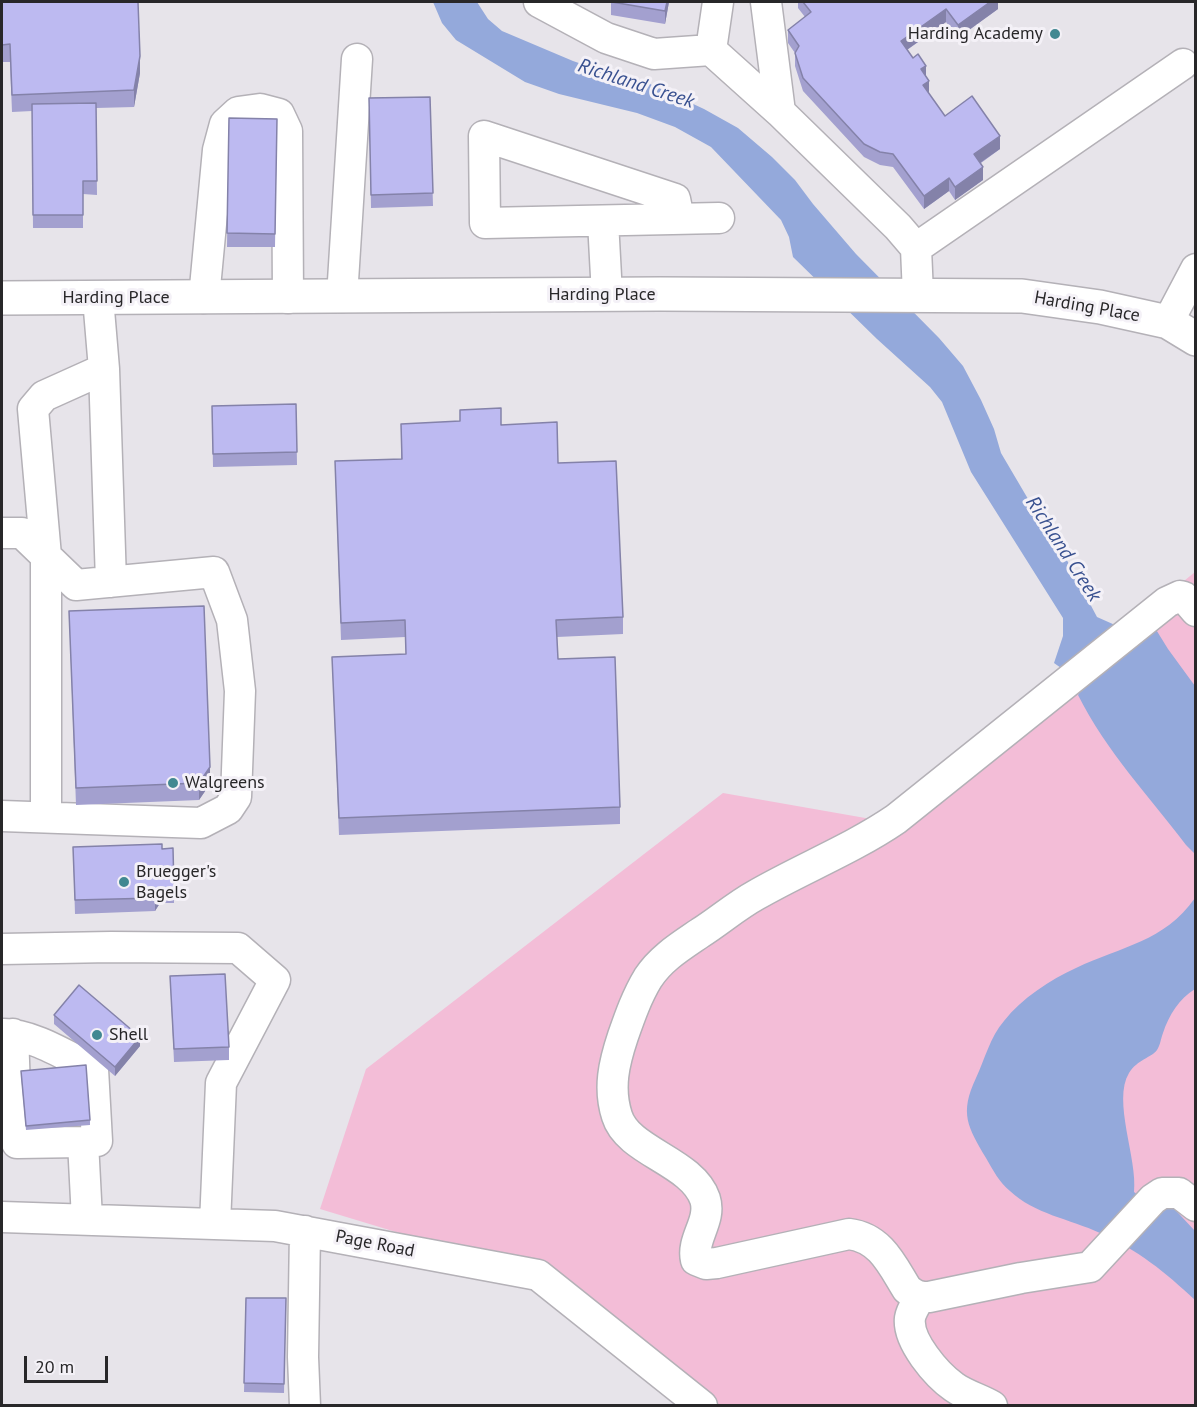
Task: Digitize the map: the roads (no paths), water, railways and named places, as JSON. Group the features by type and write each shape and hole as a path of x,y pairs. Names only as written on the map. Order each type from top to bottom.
{"main road":[{"name":"Harding Place","path":"2,298 907,294 1022,296 1100,307 1168,322 1196,339"}],"street":[{"path":"539,2 606,38 654,54 711,50 780,112 898,226 916,248"},
{"path":"711,50 718,2"},
{"path":"766,2 780,112"},
{"path":"342,297 357,59"},
{"path":"907,294 916,248 1183,64"},
{"path":"204,298 218,150 225,124 238,112 260,109 279,114 288,131 288,298"},
{"path":"679,219 675,199 483,136 485,223 603,221 719,218"},
{"path":"603,221 607,295"},
{"path":"1168,322 1196,270"},
{"path":"98,298 104,369 111,582"},
{"path":"45,817 46,556 33,409 44,396 104,369"},
{"path":"2,533 22,533 76,585 214,572 232,620 240,691 236,797 228,809 201,823 2,816"},
{"path":"1196,611 1188,600 1180,596 1153,614 896,819 854,846 755,895 667,957 649,977 636,1002 615,1063 612,1090 618,1120 624,1129 637,1141 686,1174 705,1199 705,1219 694,1250 696,1260 705,1264 849,1234 860,1235 880,1249 907,1289 920,1298 1021,1278 1082,1270 1090,1267 1162,1192 1174,1192 1184,1196 1196,1206"},
{"path":"2,949 238,948 274,980 221,1083 215,1224"},
{"path":"7,1034 56,1062 93,1069 97,1141 67,1137 9,1143 7,1034"},
{"path":"67,1137 87,1219"},
{"name":"Page Road","path":"2,1217 275,1226 538,1275 702,1406"},
{"path":"305,1406 303,1357 306,1231"},
{"path":"920,1298 910,1317 910,1325 916,1342 926,1358 955,1388 992,1406"}],"water":[{"name":"Richland Creek","path":"433,2 477,2 488,19 502,31 573,61 611,74 637,78 704,109 738,128 795,180 856,254 939,338 963,366 994,429 1001,453 1031,504 1052,532 1097,617 1115,625 1147,615 1195,686 1195,854 1101,735 1078,695 1082,689 1078,680 1054,663 1063,636 1063,618 971,472 942,402 930,387 793,257 789,237 781,220 711,147 675,127 637,113 559,94 525,82 456,40 442,23"},
{"path":"1195,898 1195,989 1179,1003 1172,1014 1165,1026 1157,1050 1129,1073 1124,1085 1123,1099 1133,1163 1134,1192 1144,1200 1168,1202 1195,1231 1195,1300 1139,1254 1089,1228 1041,1211 1010,1191 996,1176 974,1137 967,1111 971,1091 991,1041 999,1027 1019,1005 1037,990 1066,973 1156,934 1183,913"}],"place":[{"name":"Harding Academy","path":"1055,34"},
{"name":"Walgreens","path":"173,783"},
{"name":"Bruegger's Bagels","path":"124,882"},
{"name":"Shell","path":"97,1035"}]}
